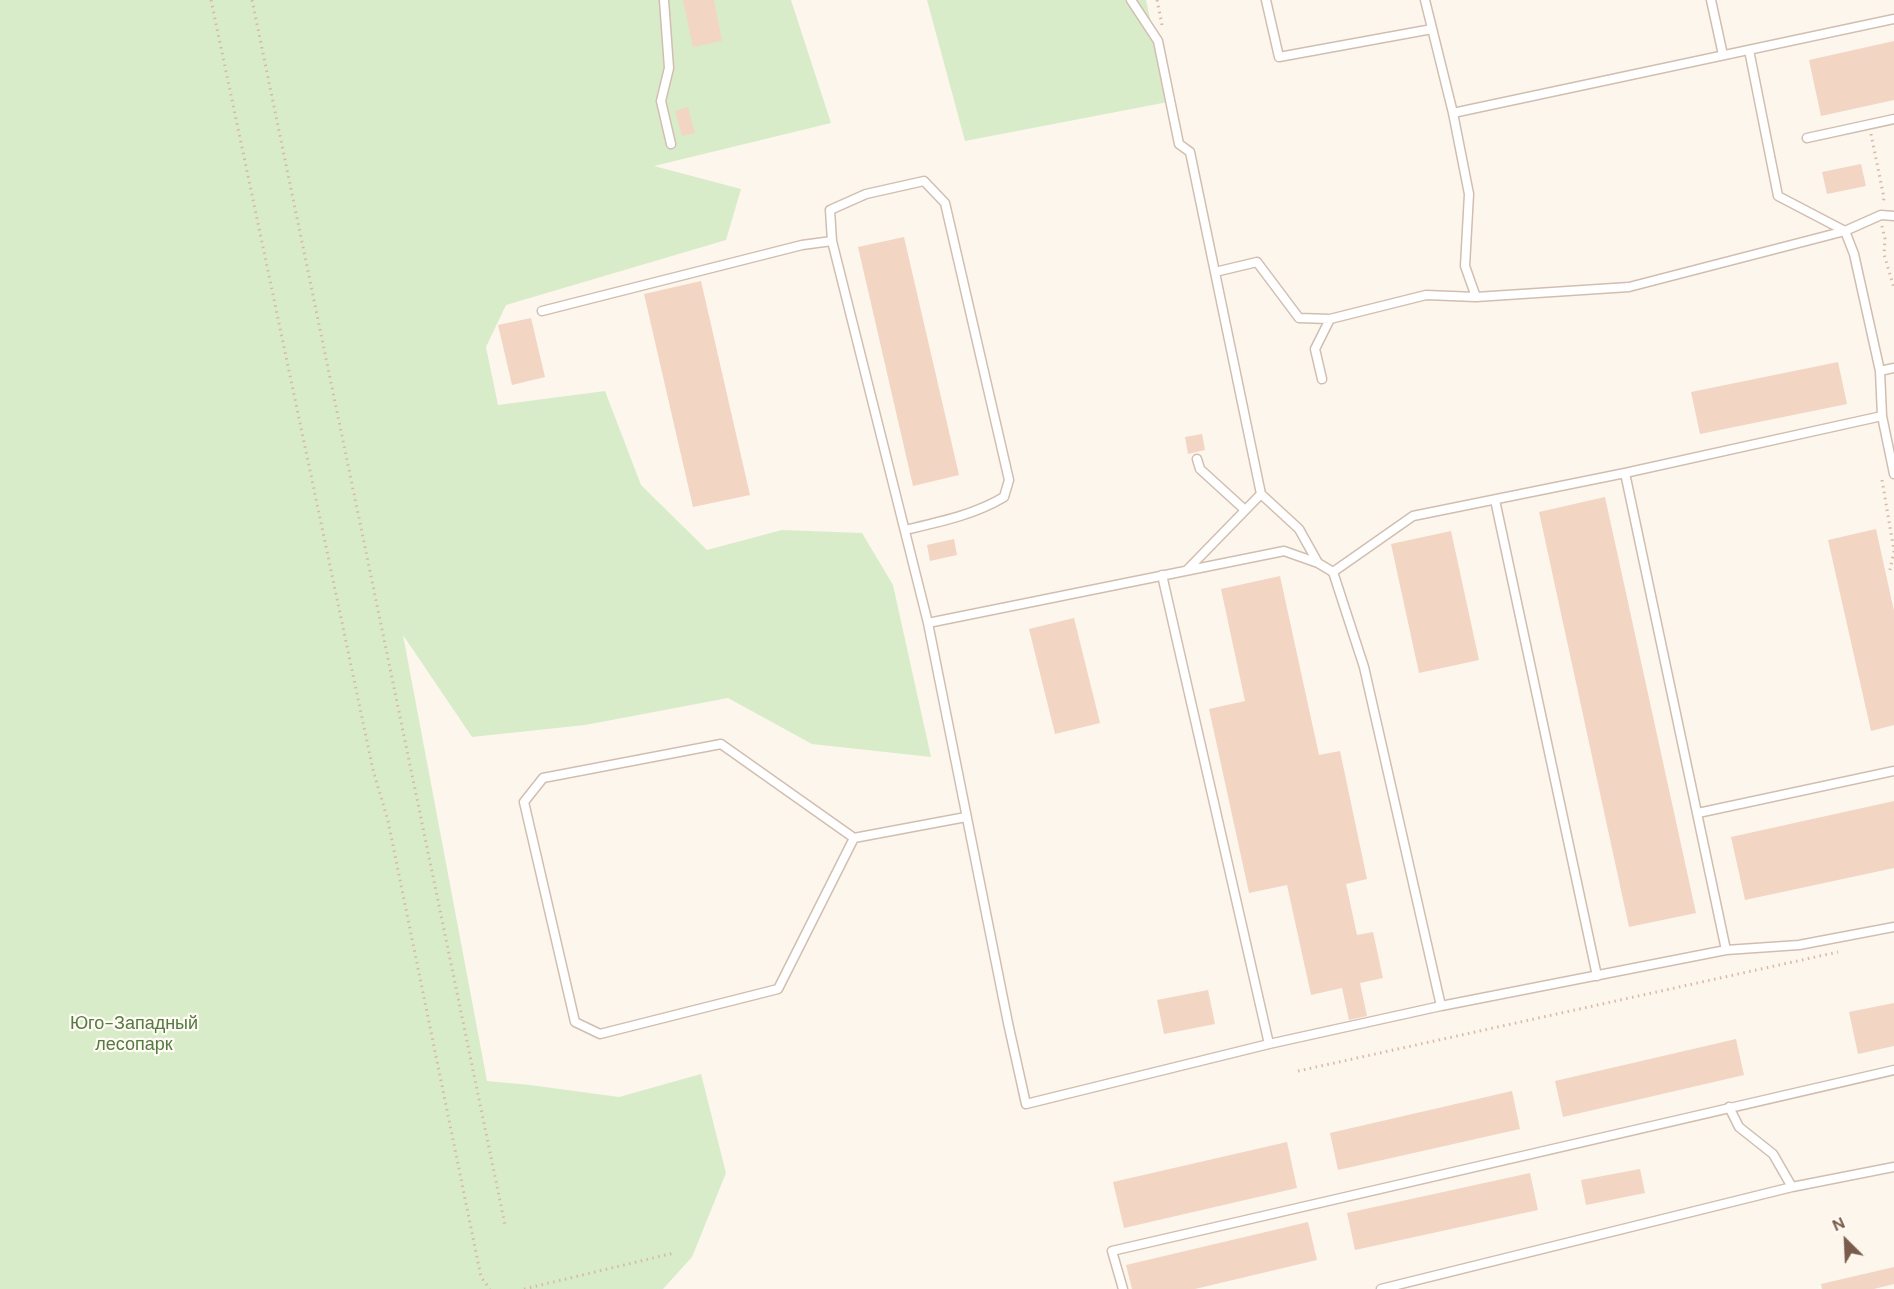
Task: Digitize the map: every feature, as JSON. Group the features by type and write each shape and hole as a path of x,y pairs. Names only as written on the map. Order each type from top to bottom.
{"lane":[{"path":"664,0 669,68 661,101 671,144"},
{"path":"1131,0 1158,41 1179,144 1190,152 1261,494 1299,529 1318,563"},
{"path":"1266,0 1279,57 1432,28"},
{"path":"1425,0 1453,113 1469,194 1465,266 1476,297"},
{"path":"1711,0 1723,55"},
{"path":"1453,113 1894,19"},
{"path":"1749,50 1778,196 1845,231 1854,254 1880,371 1882,416 1894,474"},
{"path":"1807,138 1894,119"},
{"path":"905,530 954,519 990,506 1004,497 1009,480 945,203 924,181 866,194 830,210 832,241 928,623 1026,1104 1269,1044 1441,1006 1726,950 1799,945 1894,927"},
{"path":"1215,272 1257,262 1299,318 1330,319 1426,295 1476,297 1629,287 1845,231 1881,215 1894,216"},
{"path":"542,310 802,245 832,241"},
{"path":"1322,380 1315,349 1330,319"},
{"path":"1880,371 1894,368"},
{"path":"1333,572 1413,516 1625,473 1882,416"},
{"path":"1197,459 1200,469 1245,510"},
{"path":"1625,473 1726,950"},
{"path":"1186,570 1261,494"},
{"path":"1495,500 1597,976"},
{"path":"928,623 1284,551 1318,563 1333,572 1364,667 1441,1006"},
{"path":"1162,575 1269,1044"},
{"path":"854,838 778,989 600,1034 575,1022 524,802 543,778 720,744 854,838 966,817"},
{"path":"1698,813 1894,771"},
{"path":"1123,1289 1112,1251 1894,1070"},
{"path":"1729,1107 1739,1127 1773,1154 1792,1187"},
{"path":"1381,1289 1792,1187 1894,1167"}],"path":[{"path":"211,0 373,770 388,821 481,1277 490,1289"},
{"path":"252,0 505,1225"},
{"path":"1881,469 1894,551 1890,570"},
{"path":"1298,1071 1847,950"},
{"path":"524,1289 674,1253"}],"green space":[{"name":"Юго-Западный лесопарк","path":"0,0 791,0 831,123 654,166 741,189 726,240 506,305 486,347 498,405 605,391 641,485 707,550 782,530 862,533 893,585 931,757 812,744 728,698 585,725 472,737 403,635 487,1081 619,1097 701,1074 726,1173 692,1257 663,1289 0,1289"},
{"path":"927,0 1146,0 1168,102 965,141"}],"building":[{"path":"683,0 714,0 722,41 693,47"},
{"path":"1894,41 1894,100 1821,116 1809,60"},
{"path":"688,107 695,133 682,136 675,111"},
{"path":"1861,164 1866,186 1827,194 1822,172"},
{"path":"904,237 959,475 913,486 858,247"},
{"path":"701,281 750,495 693,507 644,294"},
{"path":"531,318 545,377 512,385 498,325"},
{"path":"1838,362 1847,404 1700,434 1691,392"},
{"path":"1202,434 1205,450 1188,454 1185,437"},
{"path":"1605,497 1696,913 1629,927 1539,512"},
{"path":"1876,529 1894,611 1894,725 1871,731 1828,540"},
{"path":"1451,531 1479,660 1419,673 1391,544"},
{"path":"954,539 957,555 930,561 927,545"},
{"path":"1280,576 1319,755 1340,751 1367,879 1346,884 1357,935 1373,932 1383,978 1360,983 1367,1016 1349,1020 1342,988 1311,995 1287,885 1249,893 1209,709 1245,701 1221,589"},
{"path":"1074,618 1100,723 1055,734 1029,629"},
{"path":"1894,801 1894,868 1745,900 1731,837"},
{"path":"1208,990 1215,1024 1164,1034 1157,1000"},
{"path":"1894,1003 1894,1046 1858,1054 1849,1012"},
{"path":"1736,1039 1744,1075 1563,1117 1555,1081"},
{"path":"1512,1091 1520,1129 1338,1170 1330,1133"},
{"path":"1287,1142 1297,1188 1124,1228 1113,1182"},
{"path":"1640,1169 1645,1193 1586,1205 1581,1180"},
{"path":"1530,1173 1538,1210 1355,1250 1347,1213"},
{"path":"1308,1222 1317,1260 1195,1289 1132,1289 1126,1265"},
{"path":"1894,1267 1894,1284 1874,1289 1822,1289 1821,1284"}]}
